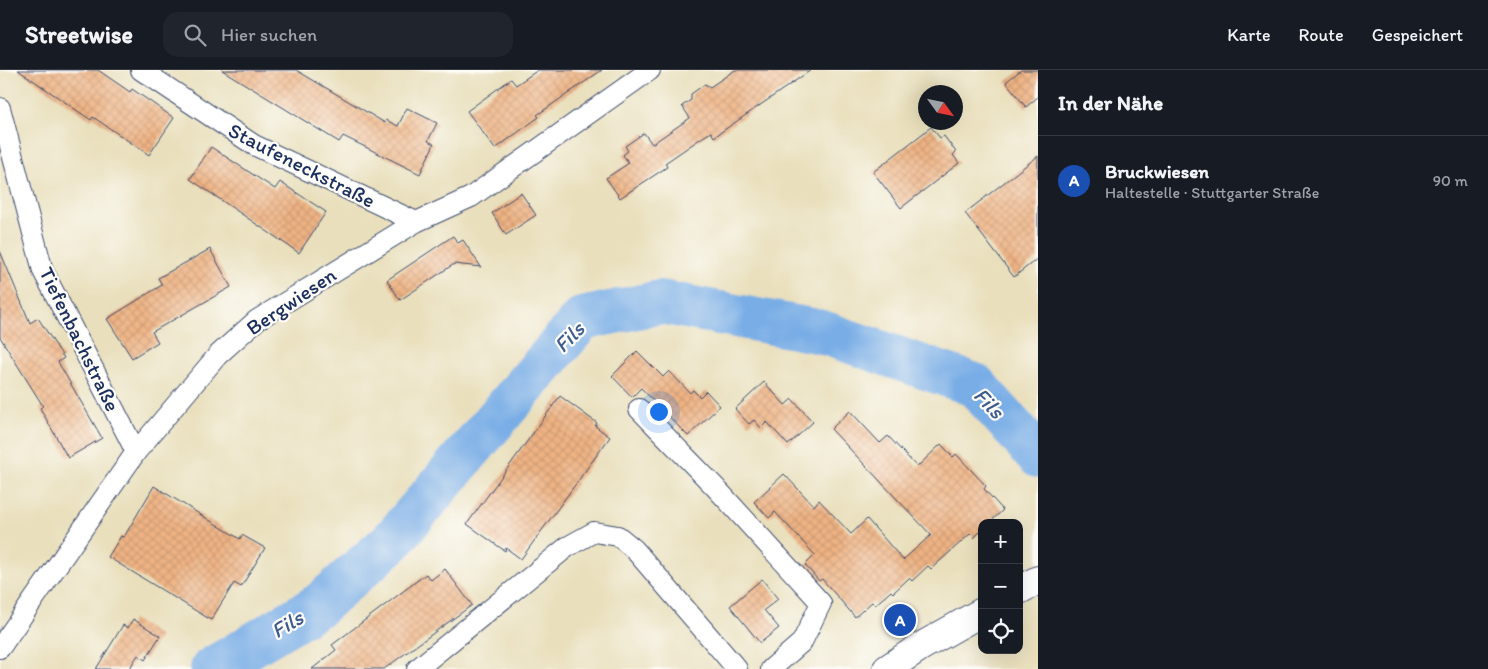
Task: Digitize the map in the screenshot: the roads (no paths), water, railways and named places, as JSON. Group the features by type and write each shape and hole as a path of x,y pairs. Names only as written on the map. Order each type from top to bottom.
{"main road":[{"path":"1023,588 1038,580"},
{"path":"888,669 920,647 978,614"}],"street":[{"name":"Staufeneckstraße","path":"141,70 254,145 416,222"},
{"name":"Bergwiesen","path":"0,648 136,452 218,355 257,320 416,222 471,197 650,70"},
{"name":"Tiefenbachstraße","path":"0,108 43,271 136,452"},
{"path":"639,409 716,488 821,603 802,642 772,669"},
{"path":"416,669 567,547 594,532 618,536 634,549 737,669"}],"waterway":[{"name":"Fils","path":"212,669 319,605 391,542 582,319 660,302 822,332 975,385 1038,456"}],"place":[{"name":"Bruckwiesen","path":"900,620"}]}
